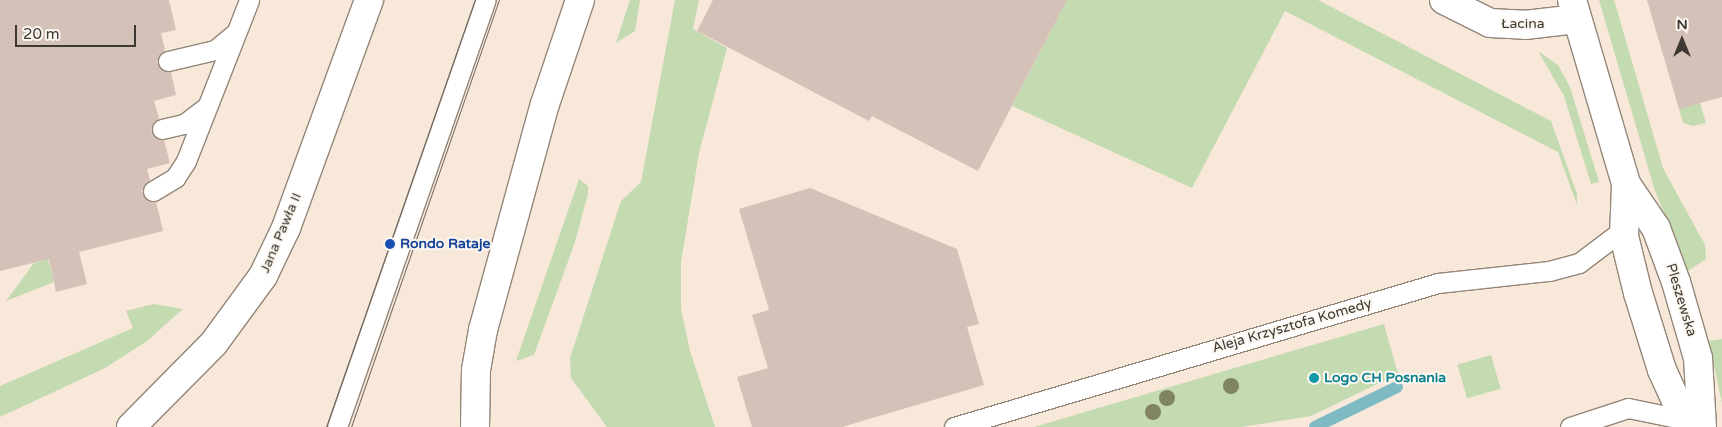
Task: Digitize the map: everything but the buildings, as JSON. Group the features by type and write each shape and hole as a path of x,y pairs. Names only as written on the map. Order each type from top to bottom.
{"main road":[{"name":"Jana Pawła II","path":"131,427 214,343 263,276 286,228 370,0"},
{"path":"476,427 476,370 483,330 545,104 580,0"},
{"name":"Łacina","path":"1444,0 1490,23 1534,25 1575,10"},
{"name":"Pleszewska","path":"1575,10 1626,184 1656,228 1673,270 1698,358 1691,424"},
{"name":"Pleszewska","path":"1626,184 1624,229 1654,349 1691,424"}],"lane":[{"path":"153,191 175,178 186,161 205,106 248,0"},
{"path":"337,427 486,0"},
{"path":"168,61 215,50 236,31"},
{"path":"162,130 184,124 205,106"},
{"name":"Aleja Krzysztofa Komedy","path":"954,427 1438,283 1548,271 1579,263 1624,229"},
{"path":"1570,427 1605,412 1628,408 1691,424"}],"green space":[{"path":"630,0 640,0 635,31 616,43"},
{"path":"675,0 699,0 693,29 727,48 699,153 681,262 681,309 690,351 715,427 607,427 571,378 570,358 621,201 641,182"},
{"path":"1067,0 1318,0 1551,121 1577,194 1577,205 1558,152 1285,11 1192,188 1012,106"},
{"path":"1599,0 1614,0 1663,168 1705,245 1706,259 1688,271 1655,191"},
{"path":"1670,0 1706,123 1693,126 1683,123 1679,109 1671,37 1659,40 1655,28 1668,24"},
{"path":"1538,51 1558,65 1570,87 1599,182 1591,184 1564,96"},
{"path":"579,179 588,186 588,194 575,242 534,355 516,361"},
{"path":"48,259 54,282 6,301 34,263"},
{"path":"154,304 183,309 147,341 105,368 0,417 0,386 133,328 126,311"},
{"path":"1384,324 1398,374 1311,416 1241,427 1034,427"},
{"path":"1722,339 1722,403 1709,341"},
{"path":"1491,355 1501,389 1467,398 1457,365"}],"waterway":[{"path":"1315,427 1397,387"}],"tram line":[{"path":"326,427 475,0"},
{"path":"351,427 499,0"}],"place":[{"name":"Rondo Rataje","path":"390,244"},
{"name":"Logo CH Posnania","path":"1314,378"}]}
